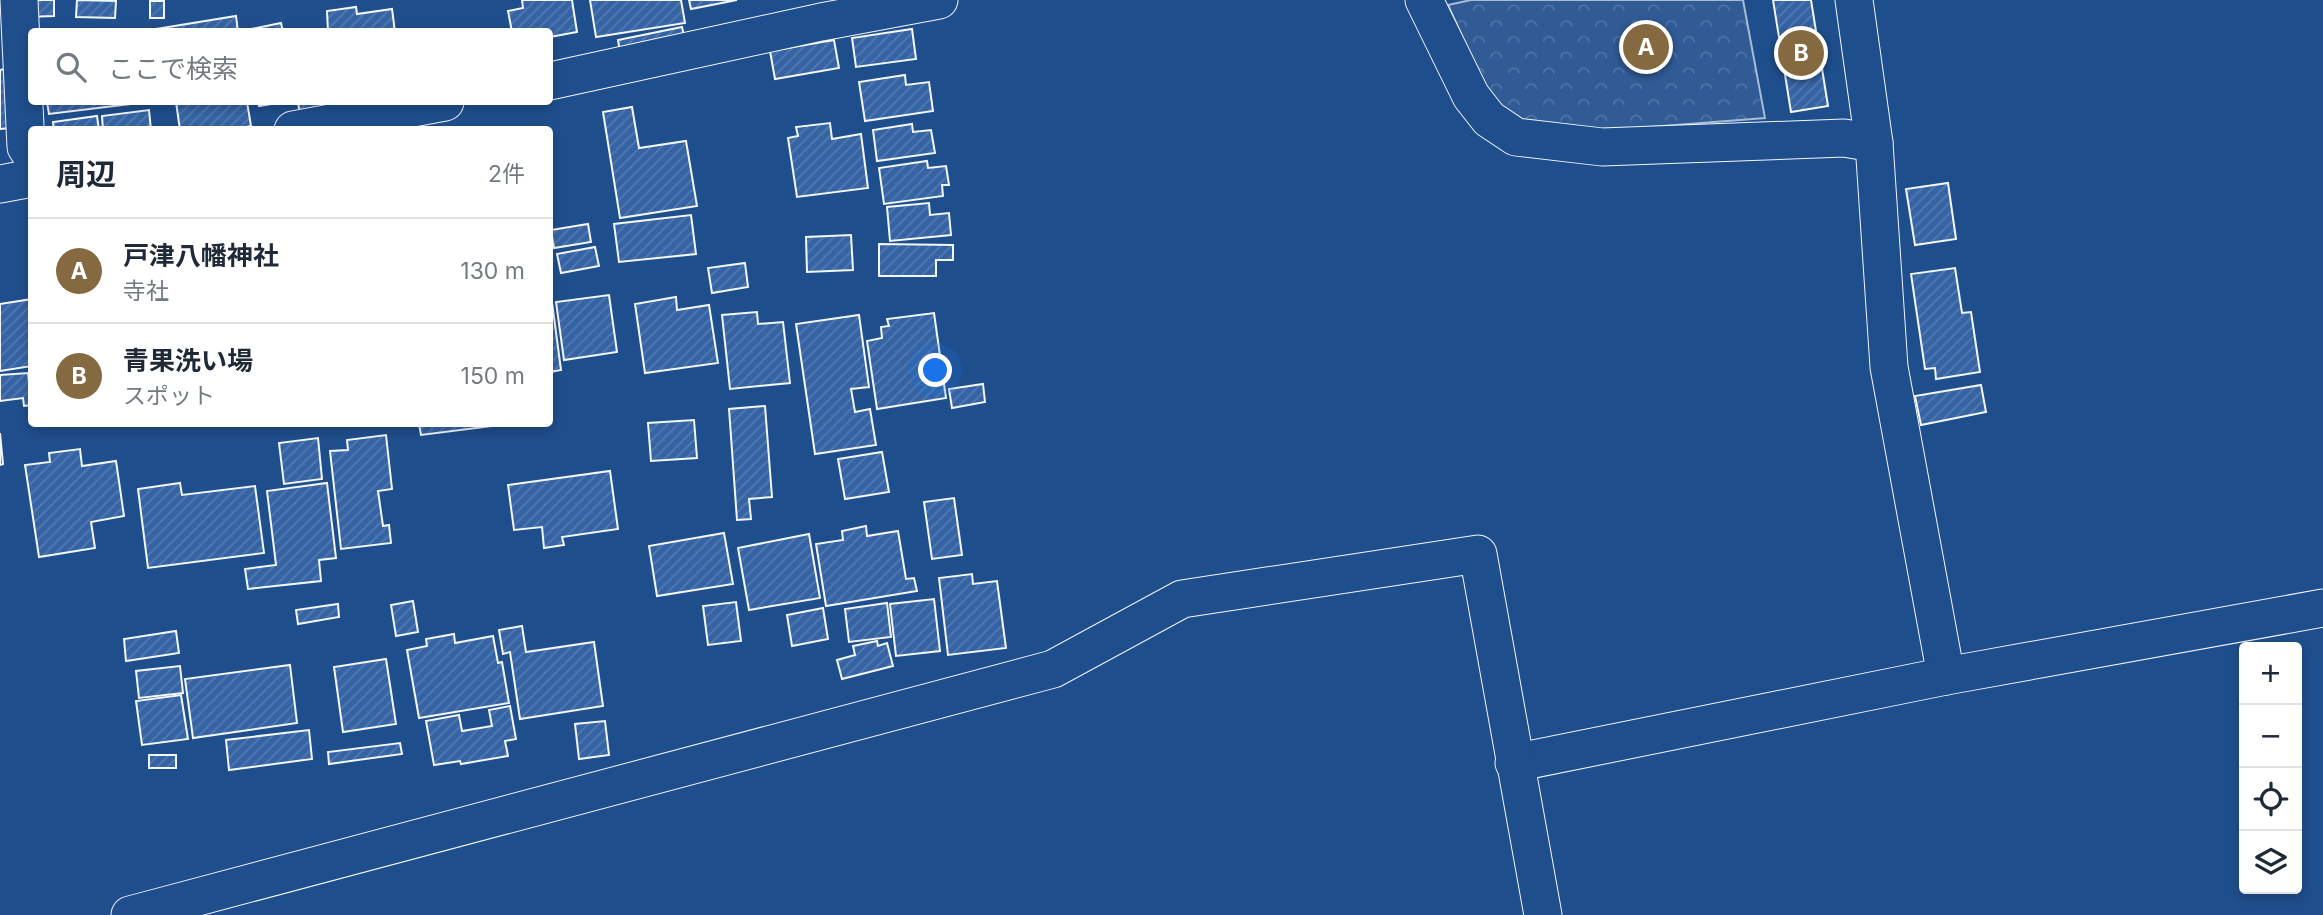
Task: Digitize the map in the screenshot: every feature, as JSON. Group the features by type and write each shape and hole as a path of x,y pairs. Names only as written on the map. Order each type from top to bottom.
{"street":[{"path":"19,0 28,150"},
{"path":"553,80 820,11 939,0"},
{"path":"1424,0 1471,96 1489,120 1516,137 1602,146 1844,138 1874,144"},
{"path":"1853,0 1874,144 1889,367 1946,676"},
{"path":"315,126 429,105"},
{"path":"0,184 28,179"},
{"path":"130,915 1053,669 1182,599 1478,554 1543,915"},
{"path":"1514,763 1946,676 2323,608"}],"green space":[{"path":"1471,0 1743,0 1765,118 1599,131 1524,127 1488,94 1448,5"}],"building":[{"path":"25,0 54,0 54,16 26,17"},
{"path":"77,0 116,1 115,18 76,17"},
{"path":"522,0 572,0 577,32 553,36 553,28 511,28 508,11 523,8"},
{"path":"590,0 681,0 685,23 596,37"},
{"path":"689,0 737,0 691,9"},
{"path":"1773,0 1811,0 1828,106 1791,112"},
{"path":"150,1 164,1 164,18 150,18"},
{"path":"356,7 357,14 392,9 394,28 328,28 327,11"},
{"path":"236,16 238,28 162,28"},
{"path":"281,23 282,28 256,28"},
{"path":"682,27 686,45 621,59 618,40"},
{"path":"912,29 916,59 856,67 852,38"},
{"path":"834,40 839,68 775,79 770,51"},
{"path":"4,69 10,128 0,129 0,70"},
{"path":"905,75 906,85 929,82 933,111 865,121 859,82"},
{"path":"48,105 122,105 49,114"},
{"path":"176,105 248,105 251,126 179,126"},
{"path":"298,105 322,105 324,117 301,121"},
{"path":"632,107 639,148 686,141 697,206 620,218 603,112"},
{"path":"149,110 151,126 103,126 102,116"},
{"path":"97,116 98,126 54,126 53,122"},
{"path":"830,123 832,139 861,134 868,188 797,197 788,138 798,136 796,127"},
{"path":"912,124 913,132 931,130 935,153 877,161 873,130"},
{"path":"927,161 928,168 946,166 949,185 942,185 943,196 884,204 879,168"},
{"path":"1948,183 1956,239 1915,245 1906,189"},
{"path":"929,203 930,215 949,213 951,235 890,241 887,207"},
{"path":"691,215 696,254 619,262 614,224"},
{"path":"588,224 591,242 554,248 553,230"},
{"path":"851,235 853,270 807,272 806,237"},
{"path":"879,244 953,245 953,260 936,260 936,276 879,276"},
{"path":"595,247 599,266 561,273 557,254"},
{"path":"745,263 748,287 712,293 708,268"},
{"path":"1955,268 1962,313 1971,312 1980,372 1936,379 1935,368 1925,369 1911,274"},
{"path":"609,295 617,352 564,360 556,302"},
{"path":"676,297 677,310 709,305 718,363 645,373 635,304"},
{"path":"28,300 28,367 0,371 0,304"},
{"path":"553,310 561,370 553,371"},
{"path":"757,312 758,324 783,322 790,383 730,389 722,315"},
{"path":"934,313 946,398 877,409 867,341 882,338 881,327 889,326 887,319"},
{"path":"859,315 869,387 851,389 855,412 870,409 876,445 815,454 796,324"},
{"path":"28,373 28,406 24,406 23,398 0,401 0,375"},
{"path":"983,384 985,402 952,408 949,389"},
{"path":"1981,385 1986,412 1921,425 1915,396"},
{"path":"765,406 772,497 749,499 751,519 737,520 729,409"},
{"path":"694,420 697,458 651,461 648,423"},
{"path":"420,427 484,427 421,435"},
{"path":"0,433 3,464 0,465"},
{"path":"386,435 392,489 378,491 383,526 389,525 391,543 341,549 330,451 348,450 347,440"},
{"path":"318,438 322,479 284,484 279,443"},
{"path":"80,449 82,466 116,461 124,516 91,522 95,548 39,557 25,465 50,462 49,453"},
{"path":"882,452 889,492 845,499 838,459"},
{"path":"610,471 618,529 562,537 564,545 544,548 542,527 514,530 508,485"},
{"path":"180,483 182,495 255,486 264,553 148,568 138,489"},
{"path":"327,483 336,558 319,560 321,581 248,589 245,569 276,565 267,491"},
{"path":"954,498 962,555 932,559 924,502"},
{"path":"866,526 867,536 898,531 906,579 914,578 917,591 826,606 816,544 843,540 842,531"},
{"path":"724,533 733,584 657,596 649,546"},
{"path":"809,534 820,598 749,610 738,548"},
{"path":"972,574 973,584 997,581 1006,648 948,655 939,578"},
{"path":"934,599 940,651 896,656 890,604"},
{"path":"413,601 418,632 396,636 391,605"},
{"path":"736,602 741,641 708,645 703,606"},
{"path":"887,603 891,637 849,642 845,609"},
{"path":"338,604 339,617 298,624 296,610"},
{"path":"823,608 828,639 792,646 787,615"},
{"path":"522,626 526,652 594,642 603,706 520,719 510,652 503,654 499,630"},
{"path":"176,631 179,653 126,661 124,639"},
{"path":"454,634 455,643 493,636 498,663 502,662 509,703 419,718 407,650 427,646 426,639"},
{"path":"877,641 878,646 887,643 893,666 842,679 837,660 855,655 853,646"},
{"path":"386,659 396,724 343,732 334,667"},
{"path":"290,665 297,723 193,738 185,679"},
{"path":"180,666 183,693 139,698 136,671"},
{"path":"181,695 188,739 142,745 136,701"},
{"path":"510,706 516,739 505,741 508,756 461,764 460,761 434,765 426,721 459,715 462,731 492,726 489,710"},
{"path":"605,721 609,755 579,759 575,724"},
{"path":"309,730 312,759 229,770 226,740"},
{"path":"400,743 402,754 329,764 328,752"},
{"path":"149,755 176,755 176,768 149,768"}],"place":[{"name":"戸津八幡神社","path":"1646,47"},
{"name":"青果洗い場","path":"1801,53"}]}
